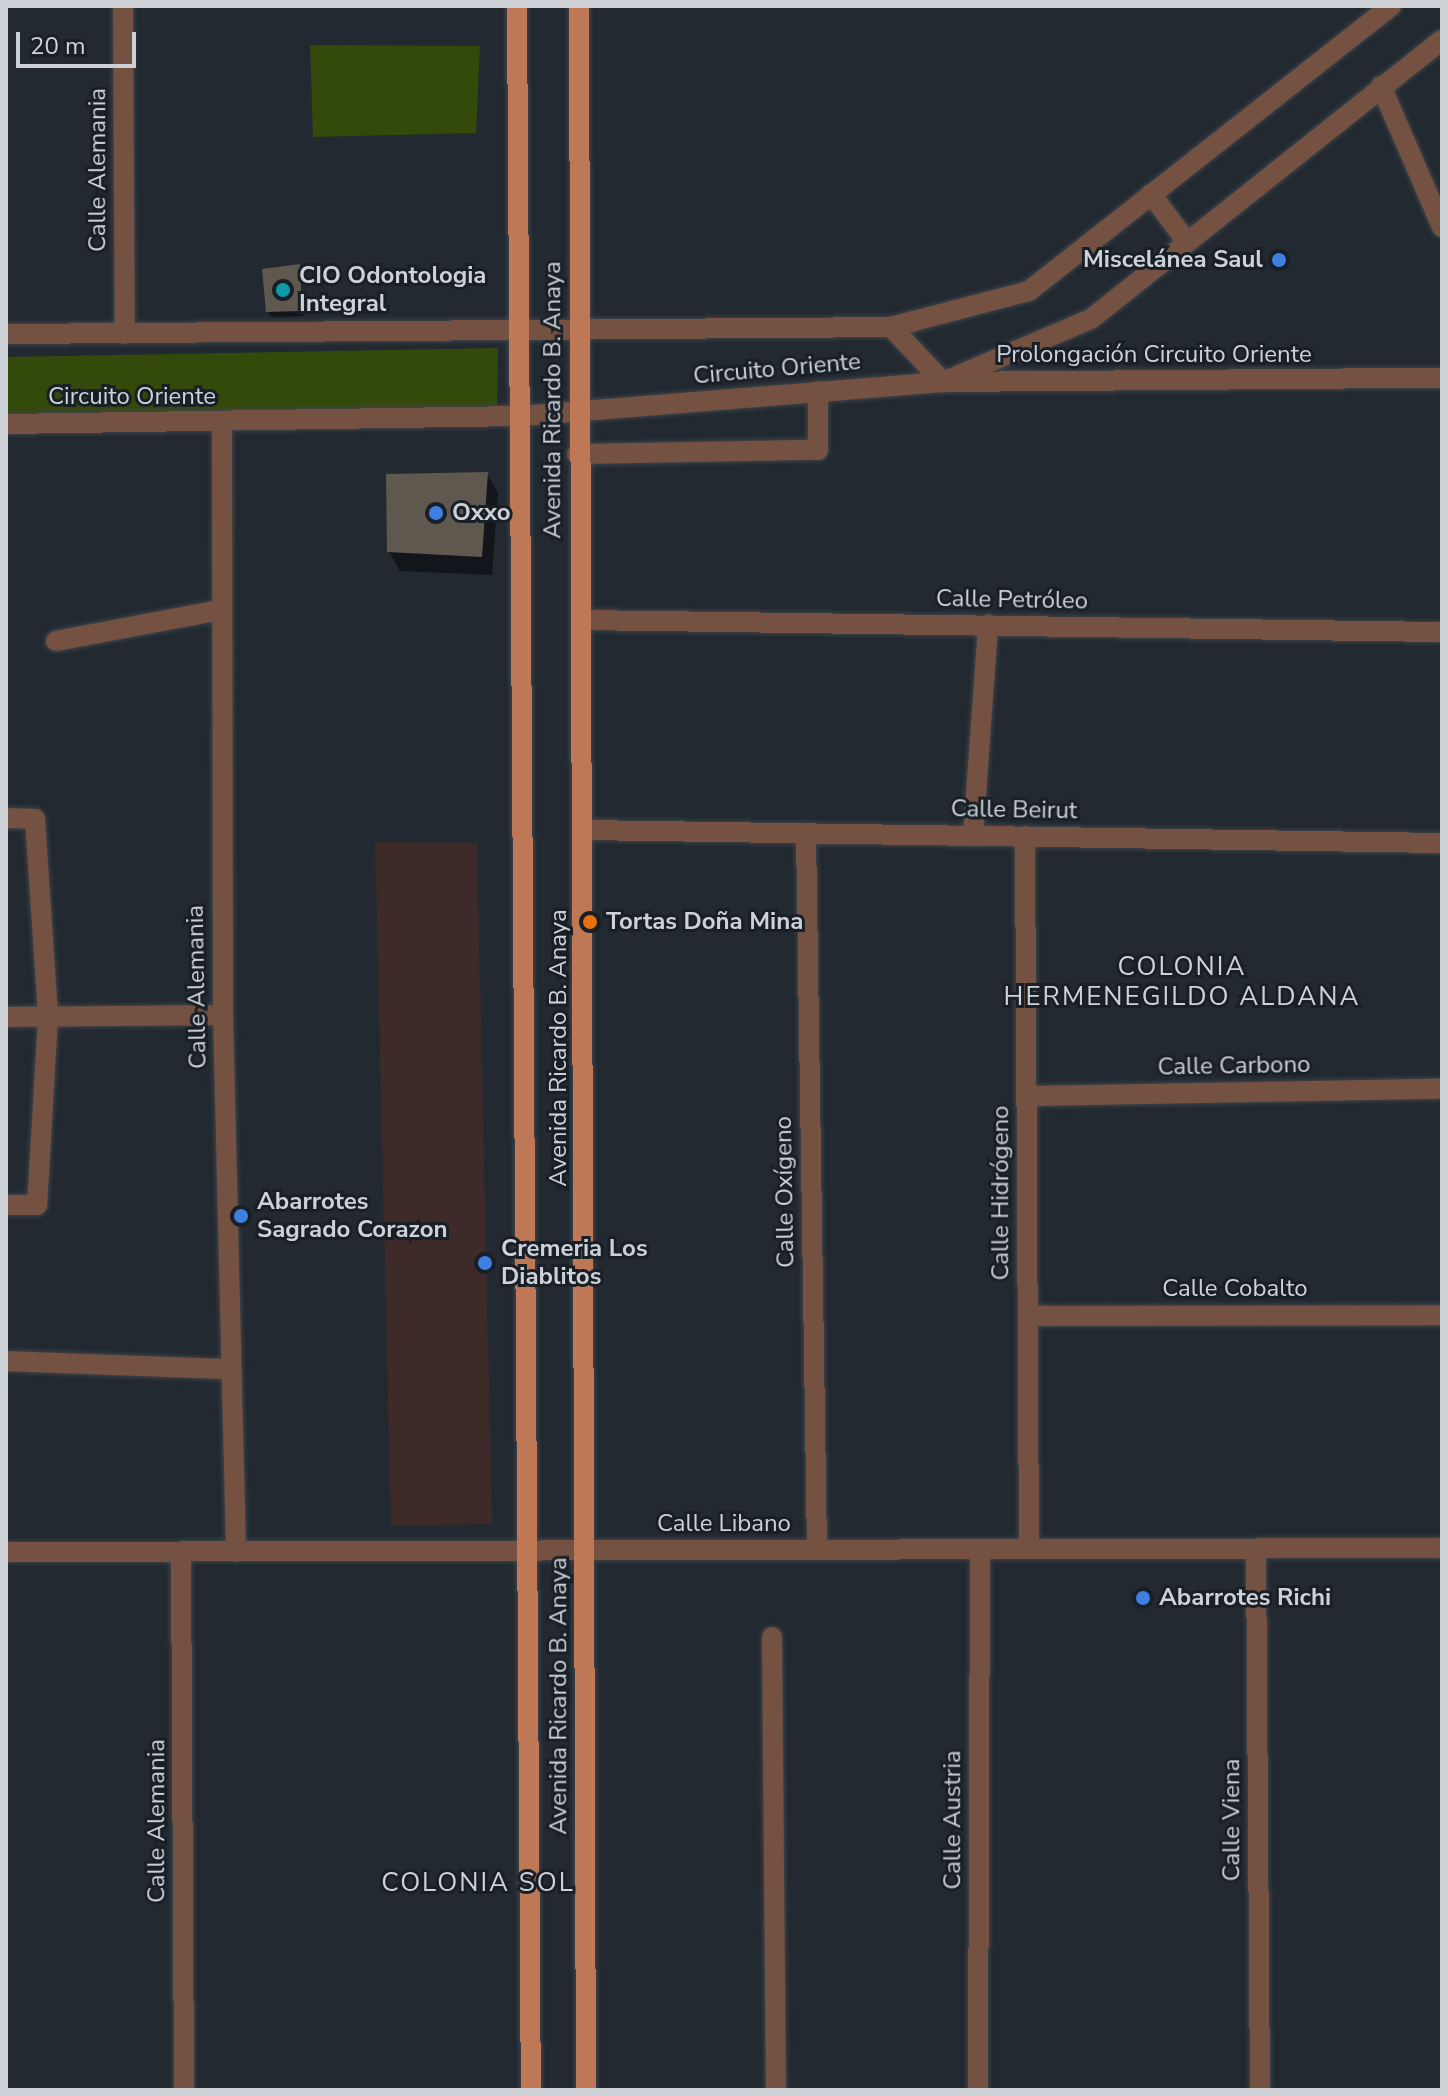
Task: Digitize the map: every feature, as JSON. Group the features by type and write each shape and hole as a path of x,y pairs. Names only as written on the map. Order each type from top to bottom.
{"main road":[{"name":"Avenida Ricardo B. Anaya","path":"517,6 531,2090"},
{"name":"Avenida Ricardo B. Anaya","path":"579,6 577,454 585,830 586,2090"}],"street":[{"name":"Calle Alemania","path":"123,6 125,334"},
{"name":"Circuito Oriente","path":"6,334 521,333 891,327 1029,291 1391,6"},
{"name":"Circuito Oriente","path":"6,424 521,416 943,382 1091,319 1442,40"},
{"path":"1381,86 1442,227"},
{"path":"1151,194 1187,242"},
{"path":"891,327 943,382"},
{"name":"Prolongación Circuito Oriente","path":"943,382 1442,378"},
{"path":"577,454 818,450 818,391"},
{"name":"Calle Alemania","path":"222,422 223,1015 228,1369 236,1552"},
{"path":"56,641 220,610"},
{"name":"Calle Petróleo","path":"581,620 1442,632"},
{"path":"973,836 988,625"},
{"path":"6,818 35,819 48,1017 37,1205 6,1205"},
{"name":"Calle Beirut","path":"585,830 1442,843"},
{"name":"Calle Oxígeno","path":"806,833 817,1550"},
{"name":"Calle Hidrógeno","path":"1025,836 1029,1549"},
{"path":"6,1017 223,1015"},
{"name":"Calle Carbono","path":"1027,1096 1442,1089"},
{"name":"Calle Cobalto","path":"1028,1316 1442,1315"},
{"path":"6,1361 228,1369"},
{"name":"Calle Libano","path":"6,1552 1442,1548"},
{"name":"Calle Austria","path":"978,2090 980,1549"},
{"name":"Calle Viena","path":"1256,1549 1260,2090"},
{"name":"Calle Alemania","path":"181,1552 184,2090"},
{"path":"772,1637 776,2090"}],"shaded area":[{"path":"375,842 477,843 492,1524 391,1526"}],"green space":[{"path":"310,45 480,46 476,133 313,137"},
{"path":"498,348 497,414 6,422 6,357"}],"building":[{"name":"CIO Odontologia Integral","path":"300,264 302,311 266,312 262,269"},
{"name":"Oxxo","path":"488,472 482,557 387,552 386,474"}],"place":[{"name":"Miscelánea Saul","path":"1279,260"},
{"name":"CIO Odontologia Integral","path":"283,290"},
{"name":"Oxxo","path":"436,513"},
{"name":"Tortas Doña Mina","path":"590,922"},
{"name":"Abarrotes Sagrado Corazon","path":"241,1216"},
{"name":"Cremeria Los Diablitos","path":"485,1263"},
{"name":"Abarrotes Richi","path":"1143,1598"}],"district":[{"name":"COLONIA HERMENEGILDO ALDANA","path":"1182,982"},
{"name":"COLONIA SOL","path":"478,1883"}]}
